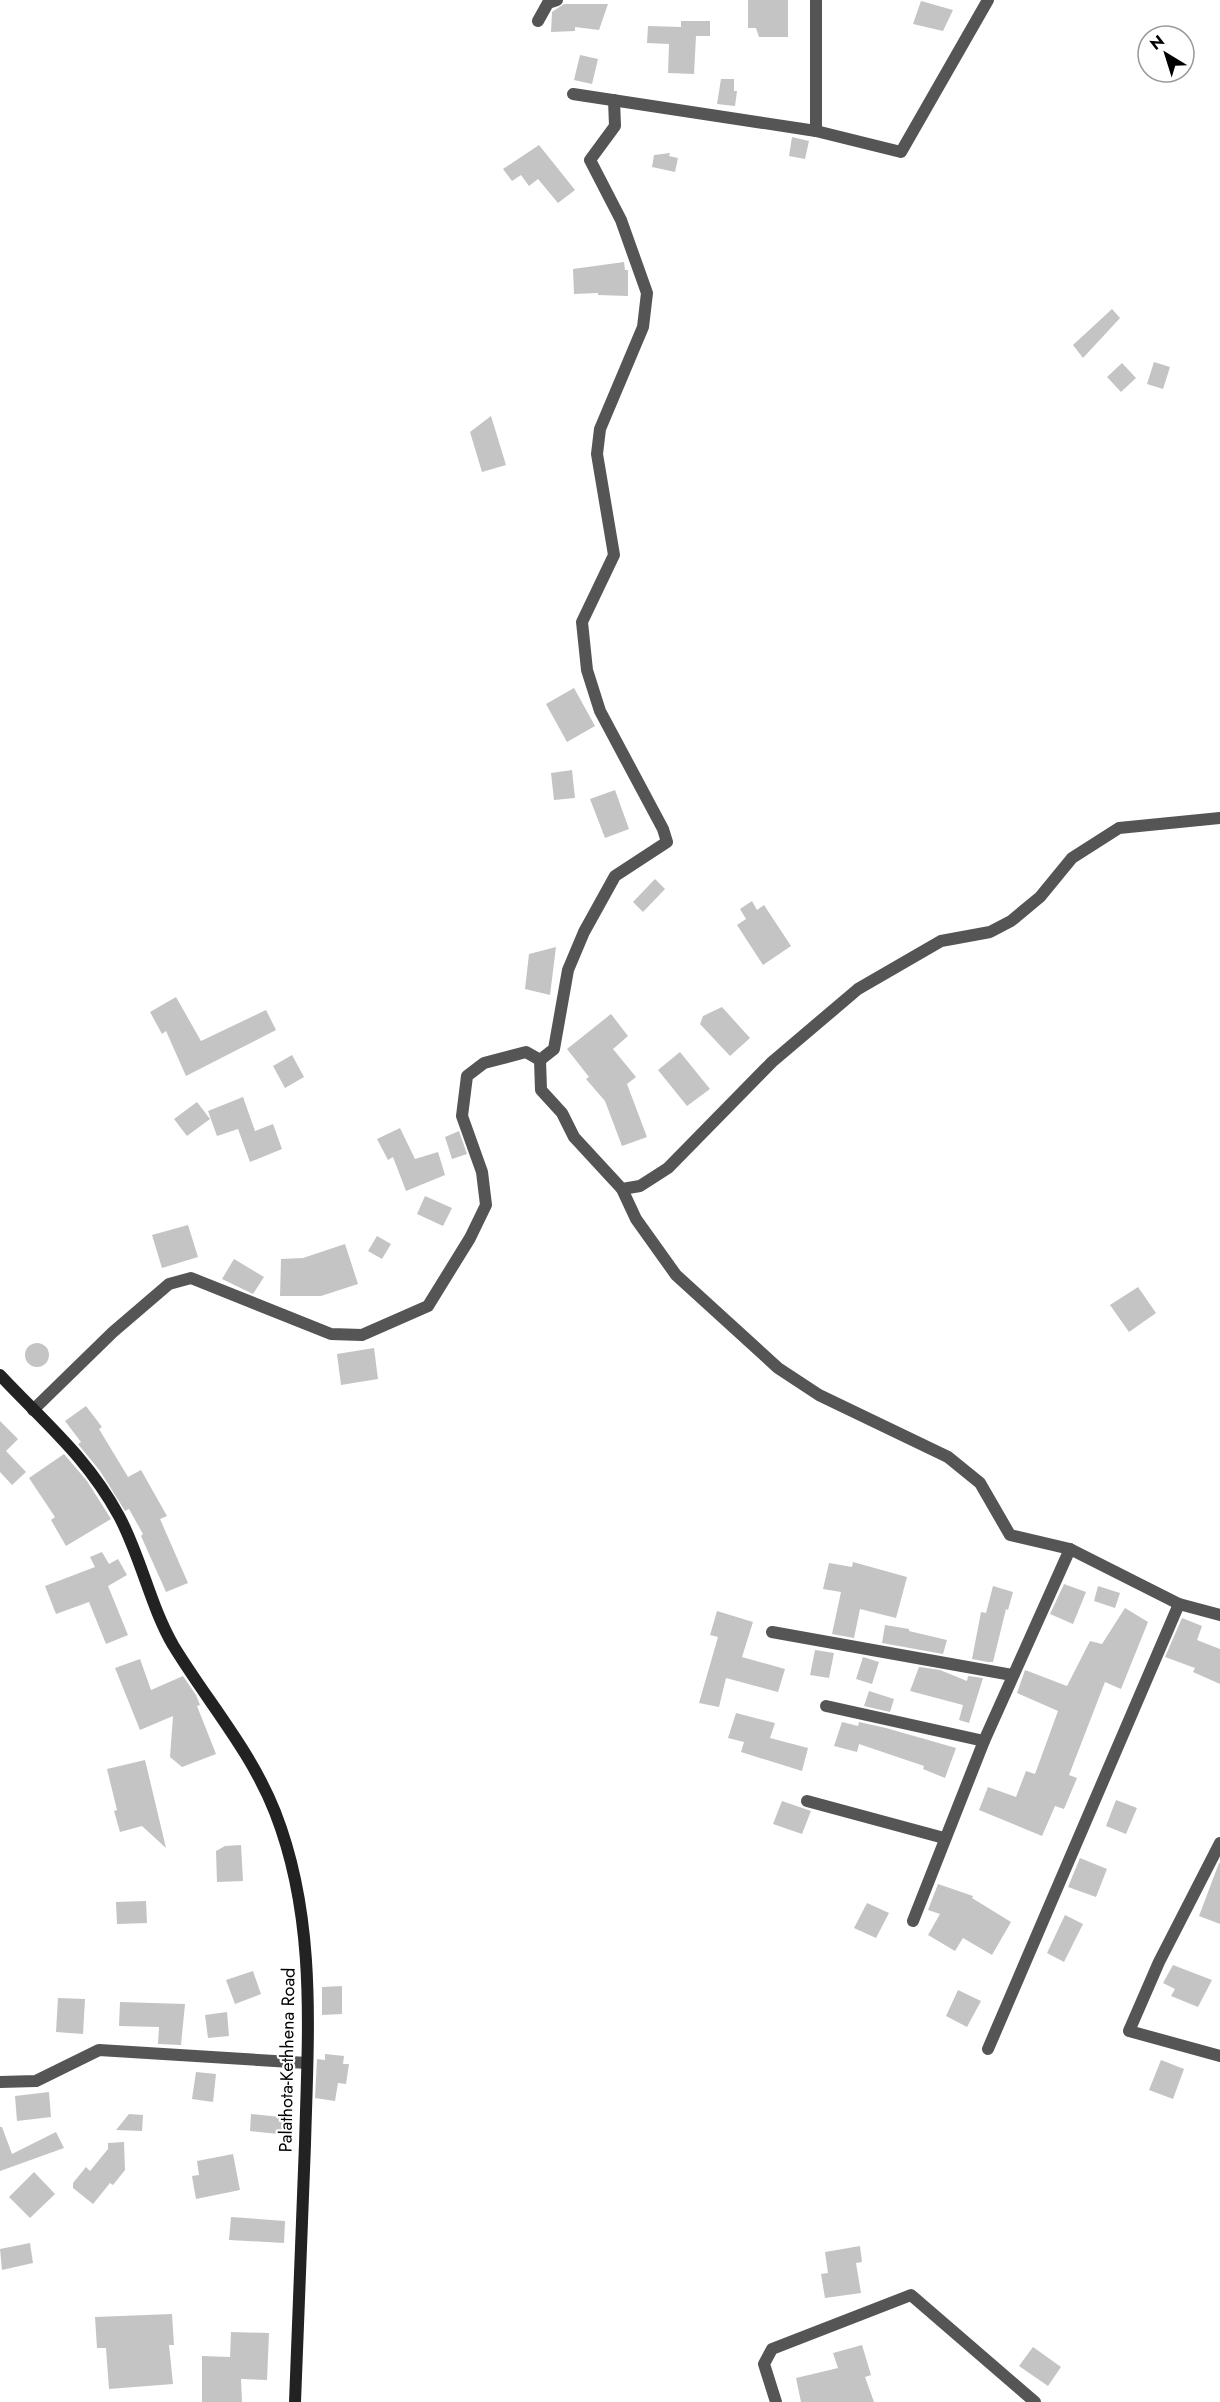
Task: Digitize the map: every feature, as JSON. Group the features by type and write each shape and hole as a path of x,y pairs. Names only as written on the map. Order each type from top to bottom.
{"street":[{"path":"538,21 548,3 557,0"},
{"path":"816,0 816,132"},
{"path":"573,94 816,132 901,153 988,0"},
{"path":"540,1060 554,1049 568,970 584,932 615,876 667,842 653,809 600,711 587,670 582,622 614,555 597,454 600,429 643,327 647,293 621,220 590,160 615,126 614,100"},
{"path":"622,1189 640,1186 668,1168 772,1062 858,989 941,941 990,933 1011,921 1040,897 1072,858 1119,828 1220,818"},
{"path":"33,1410 113,1332 170,1284 191,1278 331,1334 362,1335 428,1306 470,1238 486,1205 483,1172 462,1116 467,1076 484,1063 526,1052 540,1060"},
{"path":"540,1060 541,1090 562,1113 574,1137 622,1189 636,1220 676,1275 778,1368 819,1395 948,1458 981,1483 1010,1535 1070,1549 1179,1604 1220,1616"},
{"name":"Palathota-Kethhena Road","path":"0,1376 74,1450 120,1517 172,1642 256,1770 276,1814 298,1892 305,1933 310,2001 295,2402"},
{"path":"913,1921 984,1741 1070,1549"},
{"path":"988,2049 1179,1604"},
{"path":"772,1632 1012,1676"},
{"path":"826,1706 984,1741"},
{"path":"807,1802 944,1838"},
{"path":"1220,1843 1159,1962 1129,2031 1220,2056"},
{"path":"0,2082 36,2081 99,2050 307,2063"},
{"path":"776,2402 765,2364 772,2349 911,2295 1035,2402"}],"building":[{"path":"748,0 788,0 788,37 759,37 756,28 748,28"},
{"path":"921,1 953,10 943,31 913,24"},
{"path":"564,4 608,4 599,30 575,27 575,31 551,32 552,12"},
{"path":"681,21 710,21 710,36 696,36 694,74 668,73 669,44 647,43 648,26 681,27"},
{"path":"580,55 598,59 592,84 574,80"},
{"path":"721,79 734,79 734,91 737,91 735,106 717,104"},
{"path":"792,137 809,141 805,159 789,156"},
{"path":"539,145 575,190 558,203 538,179 529,186 521,175 512,181 503,169"},
{"path":"670,153 669,156 678,158 675,172 652,167 654,155"},
{"path":"624,262 625,270 628,270 628,296 598,295 598,293 574,294 573,269"},
{"path":"1112,309 1120,318 1083,358 1073,345"},
{"path":"1154,362 1170,367 1163,389 1147,384"},
{"path":"1122,363 1136,378 1121,392 1107,377"},
{"path":"491,416 506,465 482,472 470,432"},
{"path":"574,688 595,726 567,742 546,704"},
{"path":"572,770 575,798 554,800 551,773"},
{"path":"615,790 629,829 605,838 590,799"},
{"path":"655,879 665,889 643,912 633,902"},
{"path":"752,901 757,910 764,905 791,946 763,965 737,925 746,919 740,909"},
{"path":"556,947 550,995 525,989 529,954"},
{"path":"176,997 201,1041 266,1010 276,1030 186,1076 166,1031 162,1034 150,1012"},
{"path":"722,1007 750,1038 730,1056 700,1024 703,1016"},
{"path":"611,1014 628,1036 613,1049 636,1077 627,1084 647,1137 622,1146 605,1101 586,1079 589,1077 567,1049"},
{"path":"680,1052 710,1089 687,1106 658,1070"},
{"path":"292,1055 304,1077 285,1088 273,1066"},
{"path":"243,1097 255,1131 273,1124 282,1149 250,1162 238,1129 217,1136 208,1111"},
{"path":"197,1102 210,1119 187,1136 174,1119"},
{"path":"400,1128 415,1159 438,1152 445,1175 406,1191 393,1157 388,1160 377,1139"},
{"path":"459,1131 467,1154 452,1159 445,1137"},
{"path":"425,1196 452,1208 443,1226 417,1214"},
{"path":"188,1225 198,1257 162,1268 152,1235"},
{"path":"377,1236 391,1244 382,1259 368,1251"},
{"path":"345,1244 358,1284 321,1296 280,1296 281,1259 303,1258"},
{"path":"234,1259 264,1277 253,1294 222,1279"},
{"path":"1138,1287 1156,1313 1129,1332 1110,1305"},
{"path":"37,1343 46,1346 49,1355 46,1364 37,1367 28,1364 25,1355 28,1346"},
{"path":"374,1348 378,1379 341,1385 337,1354"},
{"path":"86,1406 102,1427 99,1429 128,1477 141,1470 167,1516 160,1519 188,1583 166,1592 141,1536 143,1534 129,1509 125,1511 100,1471 78,1444 81,1442 65,1421"},
{"path":"0,1421 18,1439 6,1451 26,1472 12,1485 0,1472"},
{"path":"64,1454 87,1481 111,1519 66,1546 51,1520 55,1517 29,1478"},
{"path":"102,1552 109,1564 118,1559 127,1575 108,1586 128,1635 106,1644 89,1602 56,1614 45,1586 95,1567 90,1557"},
{"path":"853,1562 907,1577 896,1618 860,1609 854,1638 832,1634 841,1592 823,1589 829,1563 852,1567"},
{"path":"1064,1584 1086,1592 1073,1624 1050,1614"},
{"path":"993,1586 1013,1592 1008,1610 1006,1609 993,1662 988,1662 972,1659 981,1612 986,1613"},
{"path":"1098,1586 1120,1593 1115,1608 1094,1601"},
{"path":"1125,1608 1148,1622 1121,1689 1105,1682 1069,1775 1077,1778 1064,1809 1055,1806 1042,1836 979,1810 988,1787 1016,1797 1026,1771 1035,1774 1058,1711 1017,1693 1025,1670 1067,1686 1090,1641 1102,1644"},
{"path":"717,1611 753,1622 742,1657 785,1669 778,1692 726,1678 719,1707 699,1703 718,1637 710,1635"},
{"path":"1182,1618 1202,1626 1197,1640 1220,1649 1220,1684 1193,1672 1195,1668 1165,1657"},
{"path":"885,1625 947,1640 943,1654 882,1643"},
{"path":"815,1650 834,1653 829,1678 810,1675"},
{"path":"863,1657 879,1662 872,1684 856,1679"},
{"path":"140,1659 151,1690 183,1676 196,1695 200,1705 197,1706 216,1754 182,1767 170,1757 173,1716 140,1730 115,1668"},
{"path":"919,1667 940,1670 967,1681 968,1676 983,1678 969,1723 959,1720 963,1705 910,1691"},
{"path":"869,1691 894,1699 890,1712 864,1706"},
{"path":"736,1713 775,1723 770,1738 808,1748 802,1771 741,1752 744,1742 728,1738"},
{"path":"842,1722 858,1726 859,1722 886,1728 956,1748 945,1778 923,1769 924,1766 859,1744 857,1752 834,1746"},
{"path":"145,1760 166,1848 142,1826 120,1832 114,1811 117,1810 107,1769"},
{"path":"1116,1800 1137,1808 1126,1834 1106,1826"},
{"path":"782,1801 811,1811 802,1834 773,1824"},
{"path":"241,1845 243,1881 217,1882 216,1851 225,1846"},
{"path":"1080,1858 1107,1869 1096,1897 1068,1887"},
{"path":"1220,1863 1220,1924 1199,1916"},
{"path":"938,1884 973,1896 972,1898 1011,1922 992,1955 963,1938 955,1951 928,1935 940,1914 928,1910"},
{"path":"146,1901 147,1923 117,1924 116,1902"},
{"path":"867,1903 889,1913 876,1938 854,1928"},
{"path":"1065,1915 1083,1924 1064,1962 1047,1953"},
{"path":"1173,1965 1212,1980 1198,2007 1171,1996 1175,1989 1163,1983"},
{"path":"253,1971 261,1994 235,2004 226,1980"},
{"path":"342,1986 342,2014 322,2015 322,1987"},
{"path":"958,1990 981,2001 967,2027 946,2016"},
{"path":"58,1998 85,1999 83,2034 56,2032"},
{"path":"120,2002 185,2004 181,2045 158,2044 159,2027 119,2026"},
{"path":"227,2012 229,2036 208,2038 205,2015"},
{"path":"325,2054 344,2056 343,2064 349,2064 346,2084 338,2083 335,2101 315,2098 317,2059 325,2060"},
{"path":"1161,2060 1184,2069 1173,2099 1149,2090"},
{"path":"196,2072 216,2074 213,2102 192,2099"},
{"path":"49,2092 51,2117 17,2121 15,2096"},
{"path":"129,2114 143,2115 142,2131 116,2130"},
{"path":"251,2114 290,2118 288,2135 250,2131"},
{"path":"0,2127 2,2127 12,2154 56,2132 64,2148 0,2171"},
{"path":"124,2142 125,2170 113,2185 110,2183 93,2204 73,2188 73,2183 86,2167 90,2171 108,2149 108,2143"},
{"path":"233,2154 240,2190 196,2199 192,2176 199,2175 197,2161"},
{"path":"34,2172 55,2194 30,2218 9,2197"},
{"path":"231,2217 285,2221 284,2243 229,2240"},
{"path":"30,2243 33,2263 2,2270 0,2249"},
{"path":"860,2246 862,2262 856,2263 861,2293 825,2298 821,2274 828,2273 825,2252"},
{"path":"172,2314 174,2345 169,2345 173,2384 109,2389 106,2348 97,2348 95,2317"},
{"path":"231,2332 269,2333 267,2380 241,2379 242,2402 202,2402 202,2356 230,2357"},
{"path":"862,2345 871,2375 865,2377 874,2402 801,2402 796,2378 838,2368 833,2353"},
{"path":"1033,2347 1061,2367 1048,2386 1019,2366"}]}
